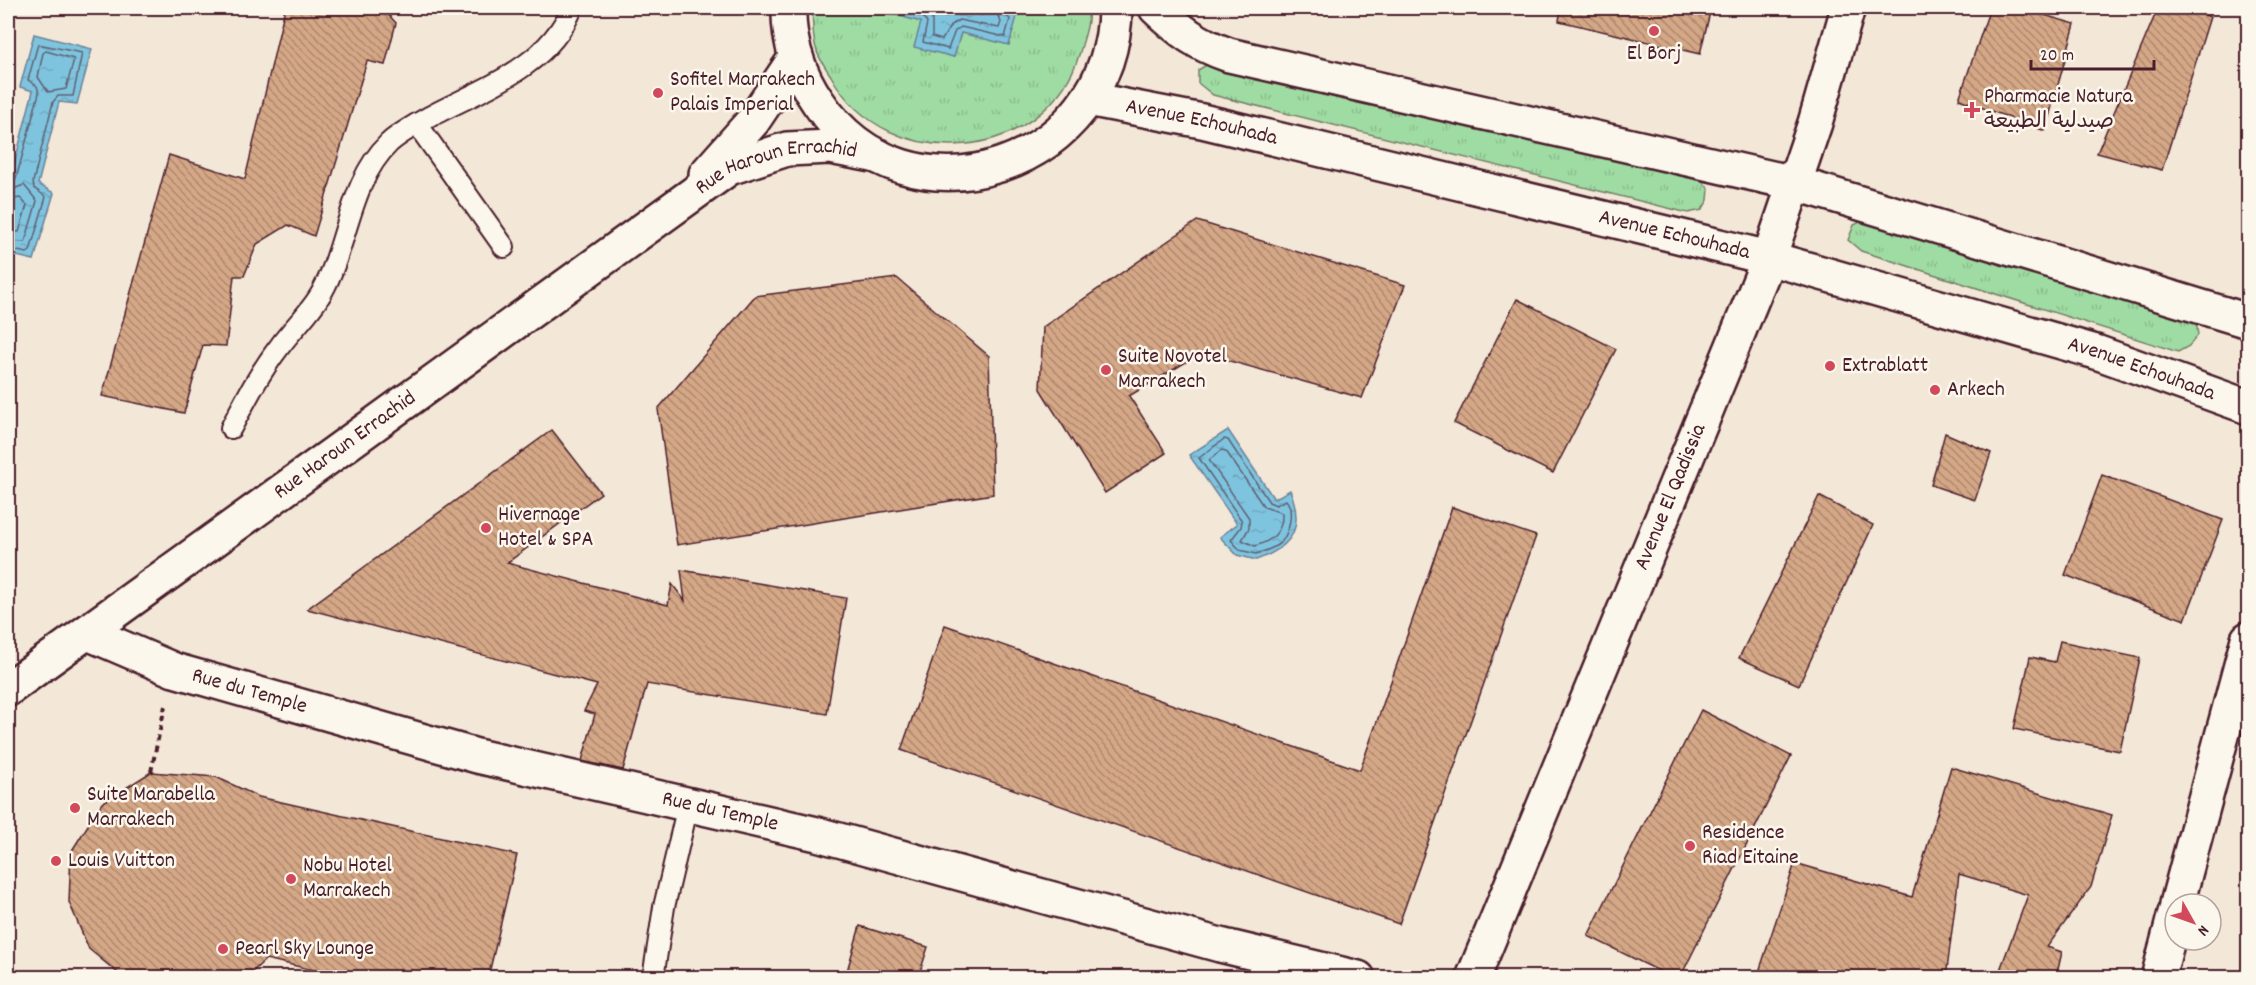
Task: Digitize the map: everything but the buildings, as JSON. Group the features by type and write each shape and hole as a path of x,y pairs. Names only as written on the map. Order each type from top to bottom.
{"street":[{"path":"789,8 796,57 807,84 822,109 842,131 878,156 903,166 954,173 994,168 1019,159 1042,146 1072,120 1100,78 1110,50 1115,8"},
{"path":"1155,8 1183,34 1229,55 1794,183 2248,321"},
{"name":"Avenue El Qadissia","path":"1473,978 1769,258 1815,123 1848,8"},
{"name":"Rue Haroun Errachid","path":"680,202 753,121 796,57"},
{"name":"Avenue Echouhada","path":"1088,99 1202,121 1769,258 2096,352 2248,407"},
{"name":"Rue Haroun Errachid","path":"8,689 729,168 787,149 830,147 878,156"},
{"name":"Rue du Temple","path":"88,633 174,670 477,756 817,834 1220,945 1358,978"},
{"path":"2180,892 2248,639"},
{"path":"2158,978 2165,952"}],"lane":[{"path":"231,428 257,378 321,294 331,274 359,192 374,162 390,142 417,124 534,60 554,40 572,8"},
{"path":"417,124 504,247"},
{"path":"653,978 664,907 688,805"}],"path":[{"path":"151,772 174,670"}],"green space":[{"path":"812,8 872,8 921,22 953,57 961,33 1018,13 997,8 1088,8 1088,19 1080,52 1062,89 1035,117 1001,136 964,144 926,143 889,131 856,109 818,55 814,38"},
{"path":"1213,61 1682,174 1701,180 1709,189 1708,200 1702,210 1688,213 1213,95 1198,83 1198,70"},
{"path":"1866,219 2196,322 2198,335 2189,346 2178,352 1861,251 1848,240 1854,225"}],"water":[{"path":"872,8 997,8 1018,13 1009,45 961,33 954,57 914,47 921,22"},
{"path":"34,34 92,49 77,104 59,102 38,184 54,193 34,260 8,254 8,188 33,91 20,87"},
{"path":"1228,430 1274,499 1290,490 1294,503 1295,525 1287,542 1279,549 1256,560 1237,555 1220,537 1237,524 1189,455"}],"place":[{"name":"El Borj","path":"1654,31"},
{"name":"Sofitel Marrakech Palais Imperial","path":"658,93"},
{"name":"Pharmacie Natura صيدلية الطبيعة","path":"1972,110"},
{"name":"Extrablatt","path":"1830,366"},
{"name":"Suite Novotel Marrakech","path":"1106,370"},
{"name":"Arkech","path":"1935,390"},
{"name":"Hivernage Hotel & SPA","path":"486,528"},
{"name":"Suite Marabella Marrakech","path":"75,808"},
{"name":"Residence Riad Eitaine","path":"1690,846"},
{"name":"Louis Vuitton","path":"56,861"},
{"name":"Nobu Hotel Marrakech","path":"291,879"},
{"name":"Pearl Sky Lounge","path":"223,949"}]}
